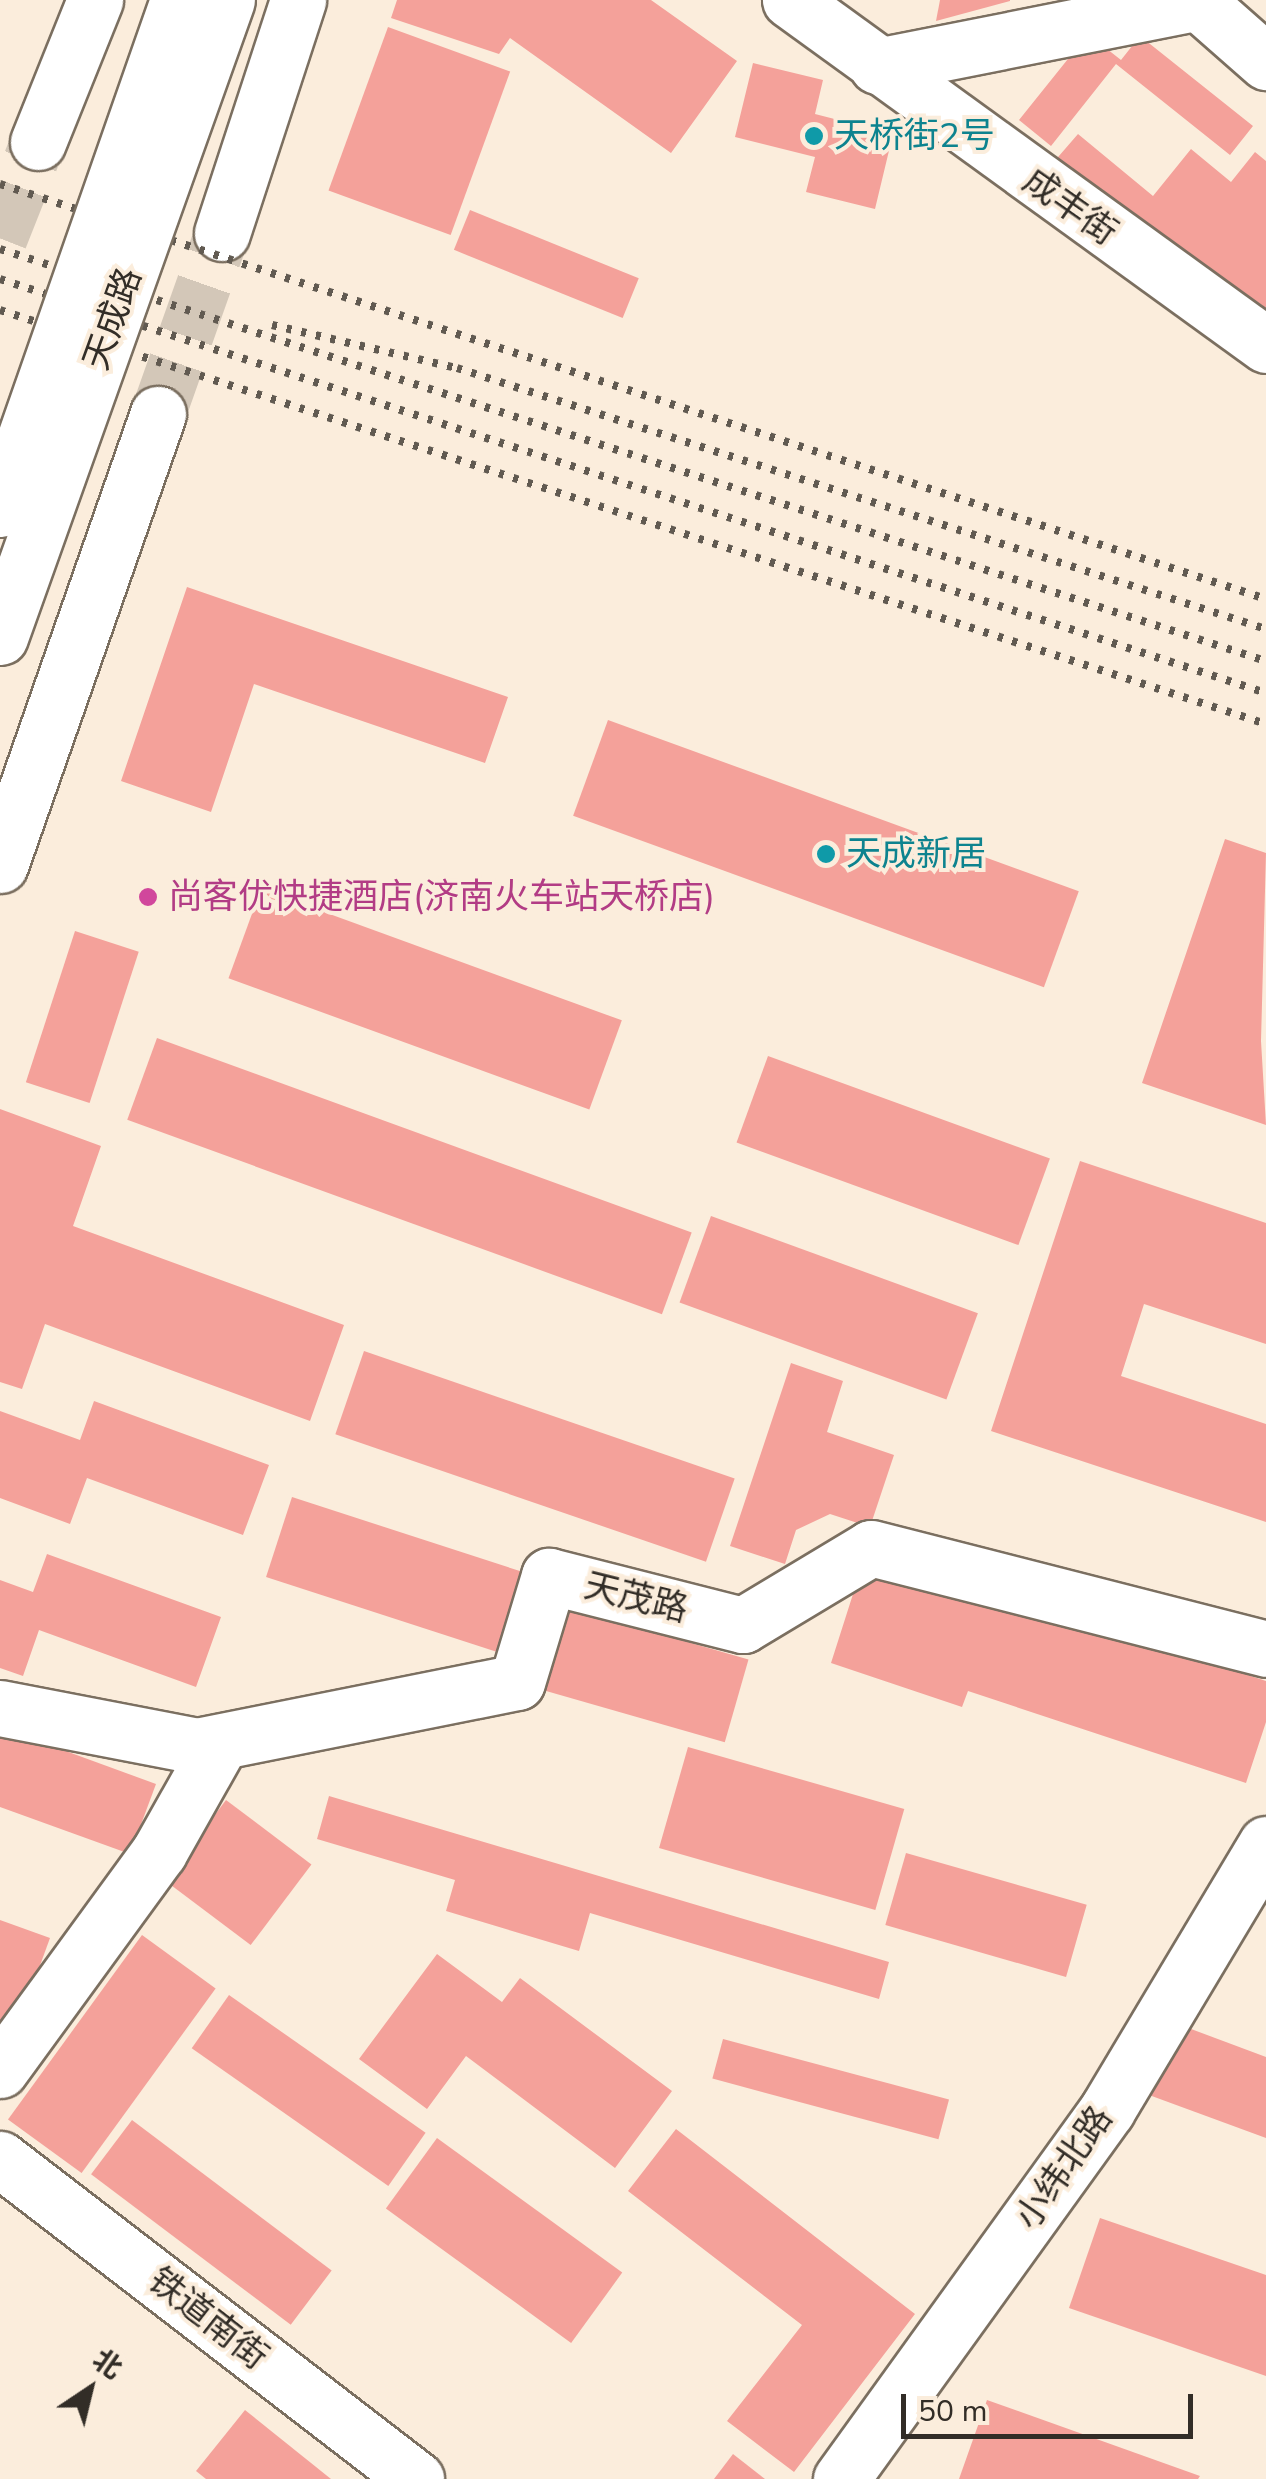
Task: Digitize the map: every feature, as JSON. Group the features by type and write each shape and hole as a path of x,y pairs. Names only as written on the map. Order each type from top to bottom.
{"main road":[{"path":"38,142 94,0"},
{"name":"天成路","path":"0,508 178,0"},
{"name":"天成路","path":"0,638 227,0"},
{"path":"222,233 298,0"},
{"name":"成丰街","path":"790,0 1266,346"},
{"path":"876,66 1177,4 1266,62"},
{"path":"0,865 158,414"},
{"name":"天茂路","path":"0,1708 197,1746 221,1742 517,1682 549,1576 743,1625 871,1548 1266,1649"},
{"path":"0,2070 159,1852 221,1742"},
{"name":"小纬北路","path":"841,2479 1107,2110 1266,1844"},
{"name":"铁道南街","path":"0,2158 416,2479"}],"building":[{"path":"397,0 651,0 737,61 671,153 510,38 499,54 391,18"},
{"path":"940,0 1010,0 1010,1 936,21"},
{"path":"388,27 510,71 451,235 328,191"},
{"path":"1088,34 1121,60 1140,36 1253,126 1230,155 1116,64 1051,146 1019,120"},
{"name":"天桥街2号","path":"753,63 823,80 815,114 893,134 875,209 806,192 815,157 735,137"},
{"path":"1078,134 1153,196 1191,149 1231,182 1255,152 1266,161 1266,343 1052,164"},
{"path":"470,210 639,278 623,318 454,250"},
{"path":"187,587 508,697 485,763 254,684 211,812 121,781"},
{"name":"天成新居","path":"608,720 1079,891 1044,987 573,816"},
{"path":"1225,839 1266,853 1261,1041 1266,1125 1142,1083"},
{"path":"261,889 622,1020 589,1110 229,978"},
{"path":"75,931 139,952 90,1103 26,1082"},
{"path":"157,1038 692,1233 662,1314 127,1120"},
{"path":"768,1056 1050,1159 1018,1245 737,1142"},
{"path":"0,1109 101,1146 73,1226 344,1325 310,1421 45,1324 22,1389 0,1382"},
{"path":"1080,1161 1266,1223 1266,1344 1144,1304 1121,1376 1266,1424 1266,1522 991,1431"},
{"path":"711,1216 978,1313 946,1400 680,1302"},
{"path":"364,1351 735,1479 706,1562 335,1434"},
{"path":"791,1363 843,1381 827,1432 894,1455 870,1527 830,1514 796,1530 785,1564 730,1546"},
{"path":"94,1401 269,1465 243,1535 87,1478 70,1524 0,1498 0,1411 80,1440"},
{"path":"292,1497 535,1576 510,1656 266,1577"},
{"path":"47,1554 221,1617 196,1687 39,1630 23,1676 0,1668 0,1580 33,1592"},
{"path":"861,1569 955,1600 962,1580 1266,1681 1266,1722 1246,1783 968,1691 962,1707 831,1663"},
{"path":"562,1606 748,1659 725,1742 538,1689"},
{"path":"0,1727 156,1784 130,1854 0,1807"},
{"path":"688,1747 904,1809 875,1910 659,1848"},
{"path":"329,1796 889,1962 879,1999 590,1913 579,1951 446,1911 455,1880 317,1839"},
{"path":"226,1800 311,1864 251,1945 165,1881"},
{"path":"906,1853 1087,1905 1066,1977 885,1925"},
{"path":"0,1920 50,1938 8,2053 0,2050"},
{"path":"142,1935 216,1988 82,2173 8,2119"},
{"path":"437,1954 502,2002 520,1978 672,2091 615,2168 466,2056 427,2109 359,2059"},
{"path":"229,1995 426,2133 388,2186 192,2048"},
{"path":"1175,2023 1266,2057 1266,2138 1149,2095"},
{"path":"723,2039 949,2100 938,2139 712,2079"},
{"path":"132,2120 332,2270 291,2325 91,2174"},
{"path":"676,2129 915,2314 794,2472 727,2421 802,2325 628,2191"},
{"path":"437,2138 622,2273 571,2343 386,2208"},
{"path":"1100,2218 1266,2275 1266,2376 1069,2308"},
{"path":"987,2400 1200,2476 959,2479"},
{"path":"245,2410 331,2479 206,2479 196,2471"},
{"path":"733,2454 765,2479 714,2479"}],"tunnel":[{"path":"0,238 38,142"},
{"path":"158,414 222,233"}],"railway":[{"path":"0,184 1266,599"},
{"path":"0,249 1266,661"},
{"path":"0,279 1266,693"},
{"path":"0,310 1266,724"},
{"path":"272,325 457,368 1266,629"}],"place":[{"name":"天桥街2号","path":"814,136"},
{"name":"天成新居","path":"826,854"},
{"name":"尚客优快捷酒店(济南火车站天桥店)","path":"148,897"}]}
